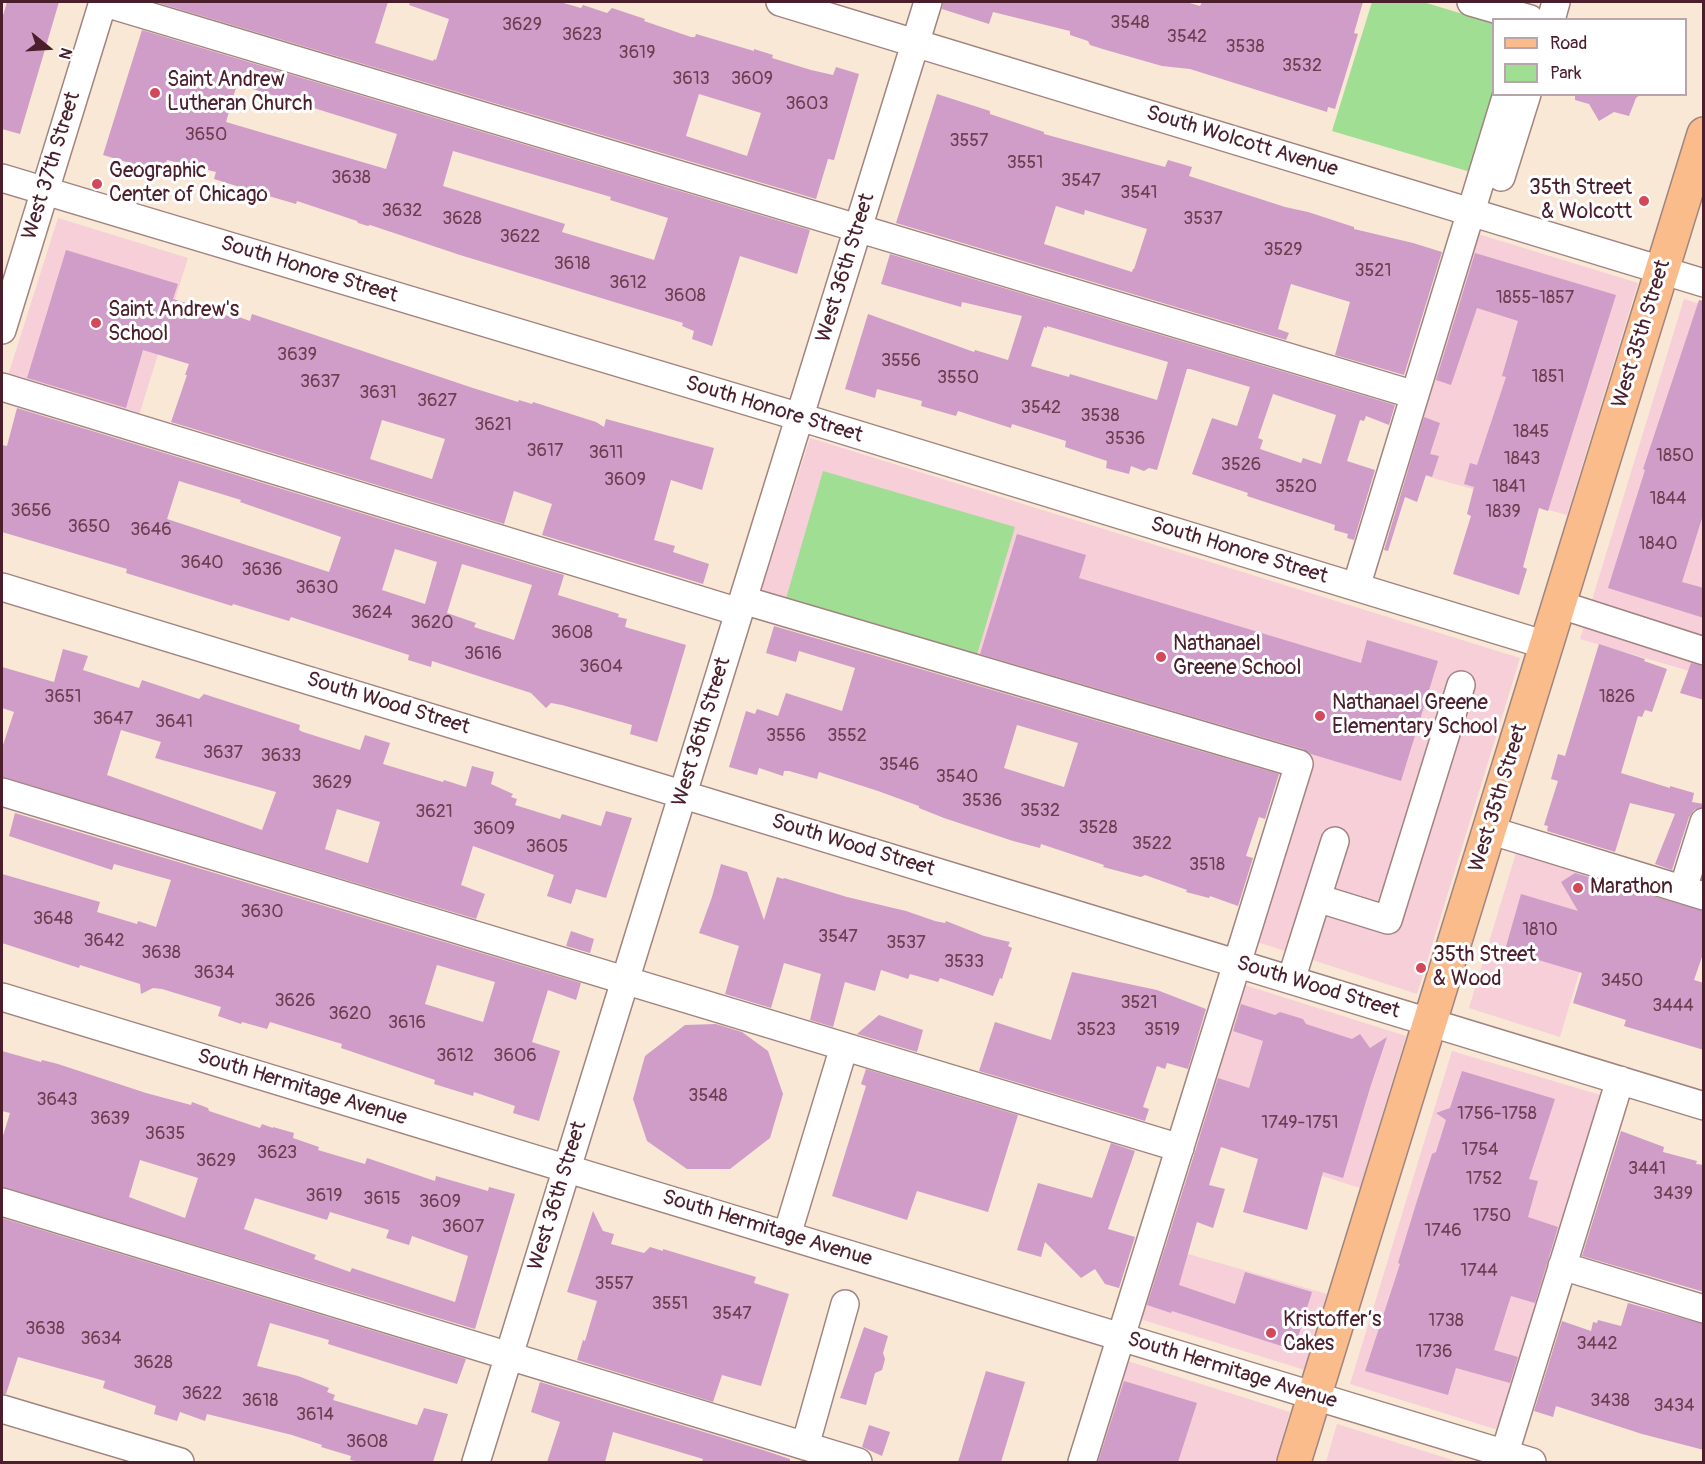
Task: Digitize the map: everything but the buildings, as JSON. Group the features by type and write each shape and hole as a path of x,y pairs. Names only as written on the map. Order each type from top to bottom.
{"main road":[{"name":"West 35th Street","path":"1294,1462 1704,134"}],"street":[{"path":"103,2 1415,395"},
{"name":"West 37th Street","path":"2,330 103,2"},
{"name":"South Wolcott Avenue","path":"780,2 1704,283"},
{"name":"West 36th Street","path":"476,1462 928,2"},
{"path":"1471,2 1527,18"},
{"path":"1530,18 1535,2"},
{"path":"1552,18 1556,2"},
{"path":"1480,215 1507,96"},
{"path":"1356,587 1415,395 1480,215 1526,96"},
{"name":"South Honore Street","path":"2,178 800,417 1546,645"},
{"path":"2,387 741,606 1299,764 1082,1462"},
{"name":"South Wood Street","path":"2,587 1704,1106"},
{"path":"1558,604 1704,651"},
{"path":"1317,898 1388,920 1461,685"},
{"path":"2,792 1180,1148"},
{"path":"1489,830 1693,892 1704,822"},
{"path":"1291,980 1335,841"},
{"name":"South Hermitage Avenue","path":"2,997 1314,1396 1504,1458 1532,1462"},
{"path":"787,1235 844,1047"},
{"path":"1504,1458 1620,1080"},
{"path":"2,1202 858,1462"},
{"path":"1563,1266 1704,1309"},
{"path":"805,1446 845,1304"},
{"path":"2,1408 180,1462"}],"shaded area":[{"name":"Saint Andrew's School","path":"58,218 188,258 135,428 4,388"},
{"path":"1465,230 1638,283 1567,515 1393,467"},
{"path":"1684,299 1703,305 1703,675 1580,639"},
{"name":"Nathanael Greene Elementary School","path":"810,438 1520,658 1417,994 1245,938 1299,764 757,604"},
{"path":"1520,840 1611,867 1560,1037 1469,1008"},
{"path":"1232,981 1406,1036 1360,1188 1185,1133"},
{"path":"1452,1051 1614,1099 1511,1434 1350,1384"},
{"path":"1150,1243 1327,1294 1305,1370 1127,1315"},
{"path":"1115,1357 1290,1412 1275,1462 1082,1462"},
{"path":"1337,1424 1459,1462 1326,1462"}],"green space":[{"path":"1372,2 1423,2 1492,23 1493,96 1474,173 1332,131"},
{"path":"823,471 1015,527 976,658 785,602"}],"place":[{"name":"Saint Andrew Lutheran Church","path":"155,93"},
{"name":"Geographic Center of Chicago","path":"97,184"},
{"name":"35th Street & Wolcott","path":"1644,201"},
{"name":"Saint Andrew's School","path":"96,323"},
{"name":"Nathanael Greene School","path":"1161,657"},
{"name":"Nathanael Greene Elementary School","path":"1320,716"},
{"name":"Marathon","path":"1578,888"},
{"name":"35th Street & Wood","path":"1421,968"},
{"name":"Kristoffer’s Cakes","path":"1271,1333"}]}
